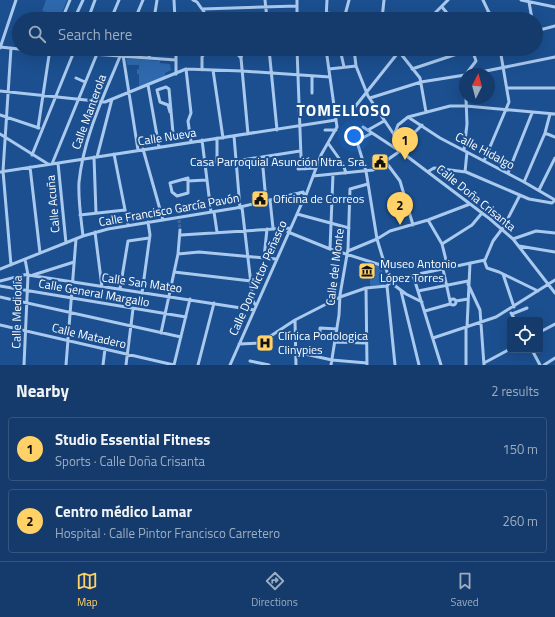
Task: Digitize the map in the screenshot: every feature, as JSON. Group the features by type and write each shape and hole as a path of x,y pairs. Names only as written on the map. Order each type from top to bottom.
{"street":[{"path":"11,265 1,172 11,48 0,46 16,0"},
{"path":"65,12 70,0"},
{"path":"78,12 83,0"},
{"path":"91,12 95,0"},
{"path":"114,12 119,0"},
{"path":"138,12 143,0"},
{"path":"155,12 157,0"},
{"path":"174,0 175,12"},
{"path":"194,0 198,1 204,12"},
{"path":"265,0 266,12"},
{"path":"297,0 297,12"},
{"path":"326,0 326,12"},
{"path":"346,12 349,0"},
{"path":"383,12 384,0"},
{"path":"437,12 448,0"},
{"path":"483,0 489,12"},
{"path":"521,0 540,2 555,7"},
{"path":"529,2 531,12"},
{"path":"202,9 297,6"},
{"path":"442,7 446,12"},
{"path":"543,29 555,26"},
{"path":"38,128 49,56"},
{"path":"32,154 73,56"},
{"path":"52,164 95,56"},
{"path":"138,150 122,56 176,60"},
{"name":"Calle Manterola","path":"83,236 80,215 79,183 82,159 100,102 122,56"},
{"path":"176,56 176,74"},
{"path":"202,70 203,56"},
{"path":"270,56 277,130"},
{"path":"297,56 300,151 306,169"},
{"path":"325,130 336,130 327,56"},
{"path":"342,56 344,67"},
{"name":"Calle Doña Crisanta","path":"355,56 356,66 366,91 384,121 411,159"},
{"path":"354,108 395,56"},
{"path":"401,56 420,78 426,112"},
{"path":"412,69 451,56"},
{"path":"471,68 476,63 476,56"},
{"path":"484,161 509,102 508,88 501,56"},
{"path":"495,70 555,57"},
{"path":"241,58 248,134"},
{"path":"329,68 356,66"},
{"path":"0,91 100,102 112,99 186,69 330,77"},
{"path":"186,69 191,113 188,121 191,142"},
{"path":"212,70 223,138"},
{"path":"312,76 312,93"},
{"path":"370,98 420,82 459,76"},
{"path":"76,78 85,82"},
{"path":"148,85 159,147"},
{"path":"149,92 168,88 171,102 170,112"},
{"path":"508,88 555,88"},
{"path":"157,90 160,102 168,104 173,133"},
{"path":"96,213 95,157 112,99"},
{"path":"394,135 398,125 408,116 450,106 466,106 555,114"},
{"path":"465,172 466,106"},
{"path":"508,173 532,113"},
{"path":"524,182 545,133 550,114"},
{"path":"0,115 42,130"},
{"name":"Calle Hidalgo","path":"408,116 440,138 508,173 539,190 555,201"},
{"name":"Calle Nueva","path":"1,172 336,120"},
{"path":"368,130 384,121"},
{"path":"313,176 366,171 375,168 399,150 401,145 422,126"},
{"name":"Calle Doña Crisanta","path":"363,127 429,171 502,229 519,246 555,293"},
{"path":"353,129 366,171 377,239 384,266 390,281 401,291 422,302"},
{"name":"Calle Don Víctor Peñasco","path":"230,365 310,185 316,168 336,130"},
{"path":"356,142 372,133"},
{"path":"545,133 555,138"},
{"path":"0,134 48,164"},
{"path":"234,136 241,207 246,231 255,308"},
{"path":"217,138 218,163"},
{"path":"202,140 206,180 217,232"},
{"path":"328,143 343,164 346,173"},
{"path":"143,149 163,220"},
{"path":"236,162 300,151"},
{"path":"114,154 128,225"},
{"path":"262,157 273,228"},
{"path":"539,190 555,158"},
{"path":"385,161 400,181 413,225"},
{"name":"Calle Acuña","path":"58,163 66,243"},
{"path":"30,167 40,253"},
{"path":"298,169 316,168"},
{"path":"429,171 434,168 465,172 483,178 536,201 555,201"},
{"path":"330,249 332,174"},
{"path":"188,181 188,193 177,196 172,192 170,183 188,178 188,181 206,180"},
{"name":"Calle del Monte","path":"331,365 340,297 348,253 350,189 368,184"},
{"path":"300,193 304,193 304,198 298,198 300,193 310,185"},
{"name":"Calle Francisco García Pavón","path":"0,269 95,232 128,225 179,219 241,207 300,193"},
{"path":"520,195 484,260 486,268 503,274 538,291"},
{"path":"332,201 350,201"},
{"path":"348,253 377,239 390,230 413,225 470,204"},
{"path":"80,215 125,210"},
{"path":"442,244 472,225 482,213"},
{"path":"296,214 349,228"},
{"path":"428,220 442,244 448,268"},
{"path":"142,292 149,238 148,222"},
{"path":"181,235 290,228"},
{"path":"264,258 267,229"},
{"path":"161,333 178,254 181,235 180,230"},
{"path":"513,239 536,231 555,233"},
{"path":"95,232 102,287"},
{"path":"288,232 330,249 348,253 384,266"},
{"path":"120,290 128,241 149,238"},
{"path":"66,365 70,299 76,239"},
{"path":"519,246 555,252"},
{"path":"178,254 199,252 276,259"},
{"name":"Calle Mediodía","path":"24,259 29,275 24,365"},
{"path":"395,365 387,286 390,281 484,260"},
{"path":"29,275 74,262"},
{"path":"466,365 466,328 468,283 471,269 470,263"},
{"path":"443,269 450,303"},
{"path":"174,272 251,281"},
{"path":"503,274 514,307"},
{"name":"Calle San Mateo","path":"0,281 29,275 120,290 255,308"},
{"path":"413,275 441,365"},
{"path":"433,338 482,323 510,310 555,280"},
{"path":"418,291 468,283"},
{"path":"468,283 479,307 482,323 484,364 507,351"},
{"name":"Calle General Margallo","path":"0,286 70,299 186,317"},
{"path":"239,344 260,343 295,320 340,297 366,288 387,286"},
{"path":"296,352 332,360 367,364 366,288"},
{"path":"401,291 419,365"},
{"path":"0,296 181,337"},
{"path":"425,311 450,303 453,299 456,301 468,298"},
{"path":"174,365 190,299"},
{"path":"198,365 214,303"},
{"path":"512,314 527,308"},
{"path":"126,365 133,309"},
{"path":"510,310 514,317"},
{"path":"295,320 296,365"},
{"path":"543,330 555,324"},
{"name":"Calle Matadero","path":"0,325 174,365"},
{"path":"336,336 320,335 320,328 337,328"},
{"path":"335,342 366,343"},
{"path":"103,365 105,349"},
{"path":"534,353 540,365"},
{"path":"544,365 555,358"},
{"path":"149,365 150,360"},
{"path":"250,360 269,365"}],"shaded area":[{"path":"46,0 67,0 62,12 42,11"},
{"path":"126,58 160,61 160,63 170,64 171,70 165,73 166,77 139,87 139,74 137,74 137,69 139,69 139,65 127,65"},
{"path":"370,263 382,267 384,285 370,286"}],"tunnel":[{"path":"179,220 180,230"}],"place":[{"name":"Studio Essential Fitness","path":"405,160"},
{"name":"Casa Parroquial Asunción Ntra. Sra.","path":"380,162"},
{"name":"Oficina de Correos","path":"260,199"},
{"name":"Centro médico Lamar","path":"400,225"},
{"name":"Museo Antonio López Torres","path":"367,271"},
{"name":"Clínica Podologica Clinypies","path":"265,343"}],"district":[{"name":"TOMELLOSO","path":"344,110"}]}
